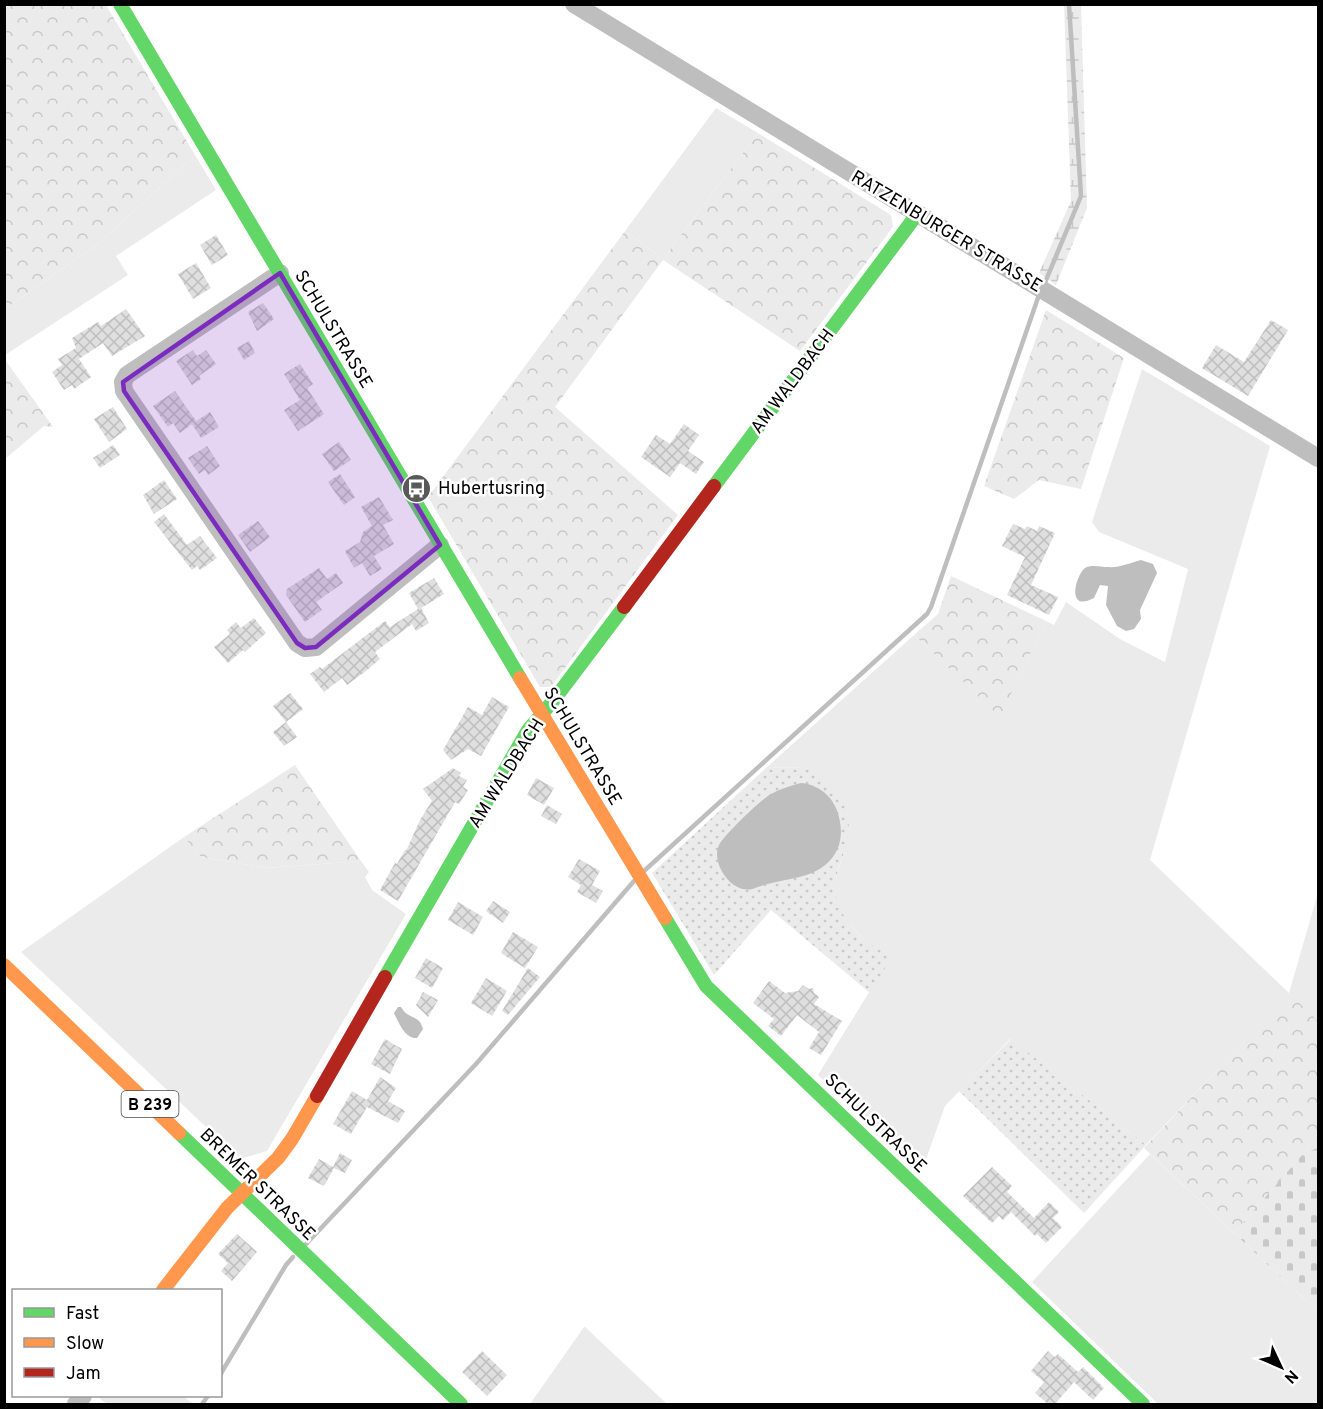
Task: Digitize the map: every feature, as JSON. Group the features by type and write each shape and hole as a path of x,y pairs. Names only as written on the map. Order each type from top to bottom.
{"street":[{"name":"SCHULSTRASSE","path":"120,4 440,545 706,986 1143,1404"},
{"name":"RATZENBURGER STRASSE","path":"574,4 1318,458"},
{"name":"AM WALDBACH","path":"165,1289 227,1208 278,1158 292,1139 522,740 918,213"},
{"path":"280,273 127,375 123,382 124,391 297,643 305,648 316,647 440,545"},
{"name":"BREMER STRASSE","path":"4,965 461,1404"}],"highlighted area":[{"path":"280,273 440,545 316,647 305,648 297,643 124,391 123,382"}],"green space":[{"path":"5,4 106,5 195,155 98,244 5,309"},
{"path":"1064,5 1081,5 1087,208 1056,285 1039,273 1071,201"},
{"path":"716,108 758,133 663,259 625,231"},
{"path":"758,133 891,215 893,227 800,351 663,260 555,407 678,515 551,687 540,687 428,497 625,231 663,259"},
{"path":"195,155 216,190 116,256 128,275 5,355 5,309 98,244"},
{"path":"1046,310 1124,358 1081,489 1039,480 1014,499 984,486"},
{"path":"4,358 53,427 44,426 5,459"},
{"path":"1142,369 1270,446 1150,860 1289,993 1318,893 1318,1021 1289,994 1146,1145 1010,1039 945,1106 921,1173 818,1075 892,955 878,950 869,943 844,917 837,903 836,878 844,853 848,821 804,767 766,768 914,635 1000,716 1046,621 1054,625 1066,602 1120,639 1165,662 1188,569 1099,532 1092,522"},
{"path":"951,576 1046,621 1000,717 914,635 938,614"},
{"path":"295,765 361,861 267,868 201,857 184,837"},
{"path":"804,767 835,790 842,800 848,819 848,836 836,881 836,896 843,913 865,940 879,950 893,955 870,993 771,910 714,975 652,873 766,768"},
{"path":"184,837 201,857 267,868 361,861 369,872 365,877 372,890 406,914 267,1151 240,1159 21,952"},
{"path":"1289,993 1318,1021 1318,1148 1304,1154 1234,1233 1144,1148"},
{"path":"1011,1039 1146,1145 1084,1213 959,1091"},
{"path":"1318,1148 1318,1312 1234,1233 1304,1153"},
{"path":"1150,1154 1318,1312 1318,1404 1158,1404 1032,1282"},
{"path":"585,1327 667,1404 530,1404"},
{"path":"184,1397 194,1404 107,1404 99,1398"}],"shaded area":[{"path":"1141,560 1153,564 1157,573 1140,610 1141,619 1134,629 1126,631 1117,626 1106,605 1108,586 1100,585 1094,598 1079,601 1076,597 1078,578 1085,568 1116,567"},
{"path":"801,783 812,785 822,791 836,808 841,833 838,848 823,867 813,872 747,890 739,888 726,877 721,869 717,853 719,845 743,818 771,794"},
{"path":"398,1007 420,1023 423,1029 417,1038 409,1036 400,1026 394,1013"}],"building":[{"path":"216,235 228,255 212,265 200,245"},
{"path":"196,263 211,288 193,299 178,274"},
{"path":"263,303 274,319 257,331 248,312"},
{"path":"126,309 145,336 112,356 103,343 79,359 91,377 74,389 72,385 64,390 52,372 62,365 58,359 76,348 72,338 98,322 101,326"},
{"path":"1271,320 1288,330 1248,396 1202,368 1216,345 1244,362"},
{"path":"249,341 255,353 244,360 237,348"},
{"path":"193,350 197,356 206,350 216,364 199,376 201,379 192,385 176,361"},
{"path":"300,364 313,384 307,388 324,414 298,431 284,410 300,400 284,374"},
{"path":"175,391 196,421 180,433 173,423 168,427 153,406"},
{"path":"113,407 127,429 109,442 94,419"},
{"path":"210,412 219,427 201,438 192,424"},
{"path":"684,424 699,435 688,451 704,462 696,474 680,463 670,477 641,457 656,435 670,444"},
{"path":"339,442 351,460 334,471 322,454"},
{"path":"113,445 120,455 100,468 93,458"},
{"path":"207,446 220,466 208,475 205,470 199,474 188,458"},
{"path":"340,474 355,497 344,505 328,482"},
{"path":"164,480 177,499 154,514 143,495"},
{"path":"379,497 393,520 383,525 394,544 374,556 382,569 370,576 362,563 354,568 345,551 360,542 363,532 372,526 361,507"},
{"path":"164,514 187,545 200,536 217,558 200,570 197,566 192,570 154,522"},
{"path":"258,521 270,537 250,552 238,535"},
{"path":"1013,524 1025,529 1027,526 1037,531 1039,526 1055,533 1031,585 1058,597 1049,615 1007,595 1025,557 1002,546"},
{"path":"319,568 327,579 336,573 343,583 316,602 322,610 305,622 286,595 287,589"},
{"path":"434,578 444,594 421,608 429,623 416,631 412,624 375,652 380,659 366,671 347,685 342,678 324,692 310,674 320,667 322,669 385,621 390,627 418,609 409,593"},
{"path":"254,618 266,633 245,652 243,650 228,663 214,647 230,634 227,630 236,622 241,628"},
{"path":"290,693 303,709 286,722 273,706"},
{"path":"492,697 509,707 481,756 468,749 451,760 443,750 468,707 482,715"},
{"path":"286,722 297,737 284,746 273,732"},
{"path":"453,768 461,773 459,776 467,780 463,787 468,790 459,804 455,802 398,901 380,890 395,863 397,864 406,851 420,820 432,801 423,789"},
{"path":"536,778 554,788 544,805 527,795"},
{"path":"547,805 562,814 556,824 541,816"},
{"path":"579,859 600,871 592,885 603,891 596,903 577,892 581,885 568,877"},
{"path":"493,901 510,912 503,923 486,911"},
{"path":"458,902 483,917 473,935 448,920"},
{"path":"513,932 538,947 525,968 501,953"},
{"path":"426,958 443,968 432,988 415,978"},
{"path":"528,968 540,977 508,1015 502,1011"},
{"path":"486,978 507,991 492,1016 471,1003"},
{"path":"769,981 785,993 798,991 803,985 809,989 813,988 814,993 819,997 814,1004 842,1021 821,1055 809,1048 819,1032 797,1015 781,1036 768,1026 774,1019 753,1003"},
{"path":"423,992 438,1000 428,1017 416,1005"},
{"path":"385,1039 402,1049 390,1074 371,1064"},
{"path":"380,1077 396,1088 388,1101 405,1111 398,1123 367,1107 351,1134 333,1124 352,1091 367,1100"},
{"path":"340,1153 352,1160 345,1173 334,1168 324,1186 308,1178 319,1159 333,1167"},
{"path":"992,1167 1012,1186 1007,1192 1034,1218 1049,1202 1059,1212 1053,1218 1062,1227 1046,1243 1037,1234 1035,1236 1011,1212 1003,1220 999,1216 992,1223 963,1196"},
{"path":"237,1234 257,1252 232,1281 221,1271 228,1263 218,1254"},
{"path":"482,1351 507,1375 487,1396 462,1372"},
{"path":"1048,1351 1055,1357 1058,1354 1078,1372 1083,1367 1104,1388 1093,1400 1074,1382 1055,1404 1048,1404 1035,1393 1044,1382 1031,1371"}],"waterway":[{"path":"1044,285 1081,196 1069,4"},
{"path":"644,871 927,614 1040,292"},
{"path":"306,1244 476,1064 634,881"},
{"path":"222,1372 293,1257"},
{"path":"202,1404 207,1397"}],"traffic: fast":[{"path":"120,4 520,678"},
{"path":"714,486 918,213"},
{"path":"385,977 528,730 553,701 624,607"},
{"path":"665,918 706,986 1143,1404"},
{"path":"179,1133 461,1404"}],"traffic: slow":[{"path":"520,678 665,918"},
{"path":"4,965 179,1133"},
{"path":"164,1289 227,1208 278,1158 317,1096"}],"traffic: jam":[{"path":"624,607 714,486"},
{"path":"317,1096 385,977"}],"place":[{"name":"Hubertusring","path":"417,488"}]}
